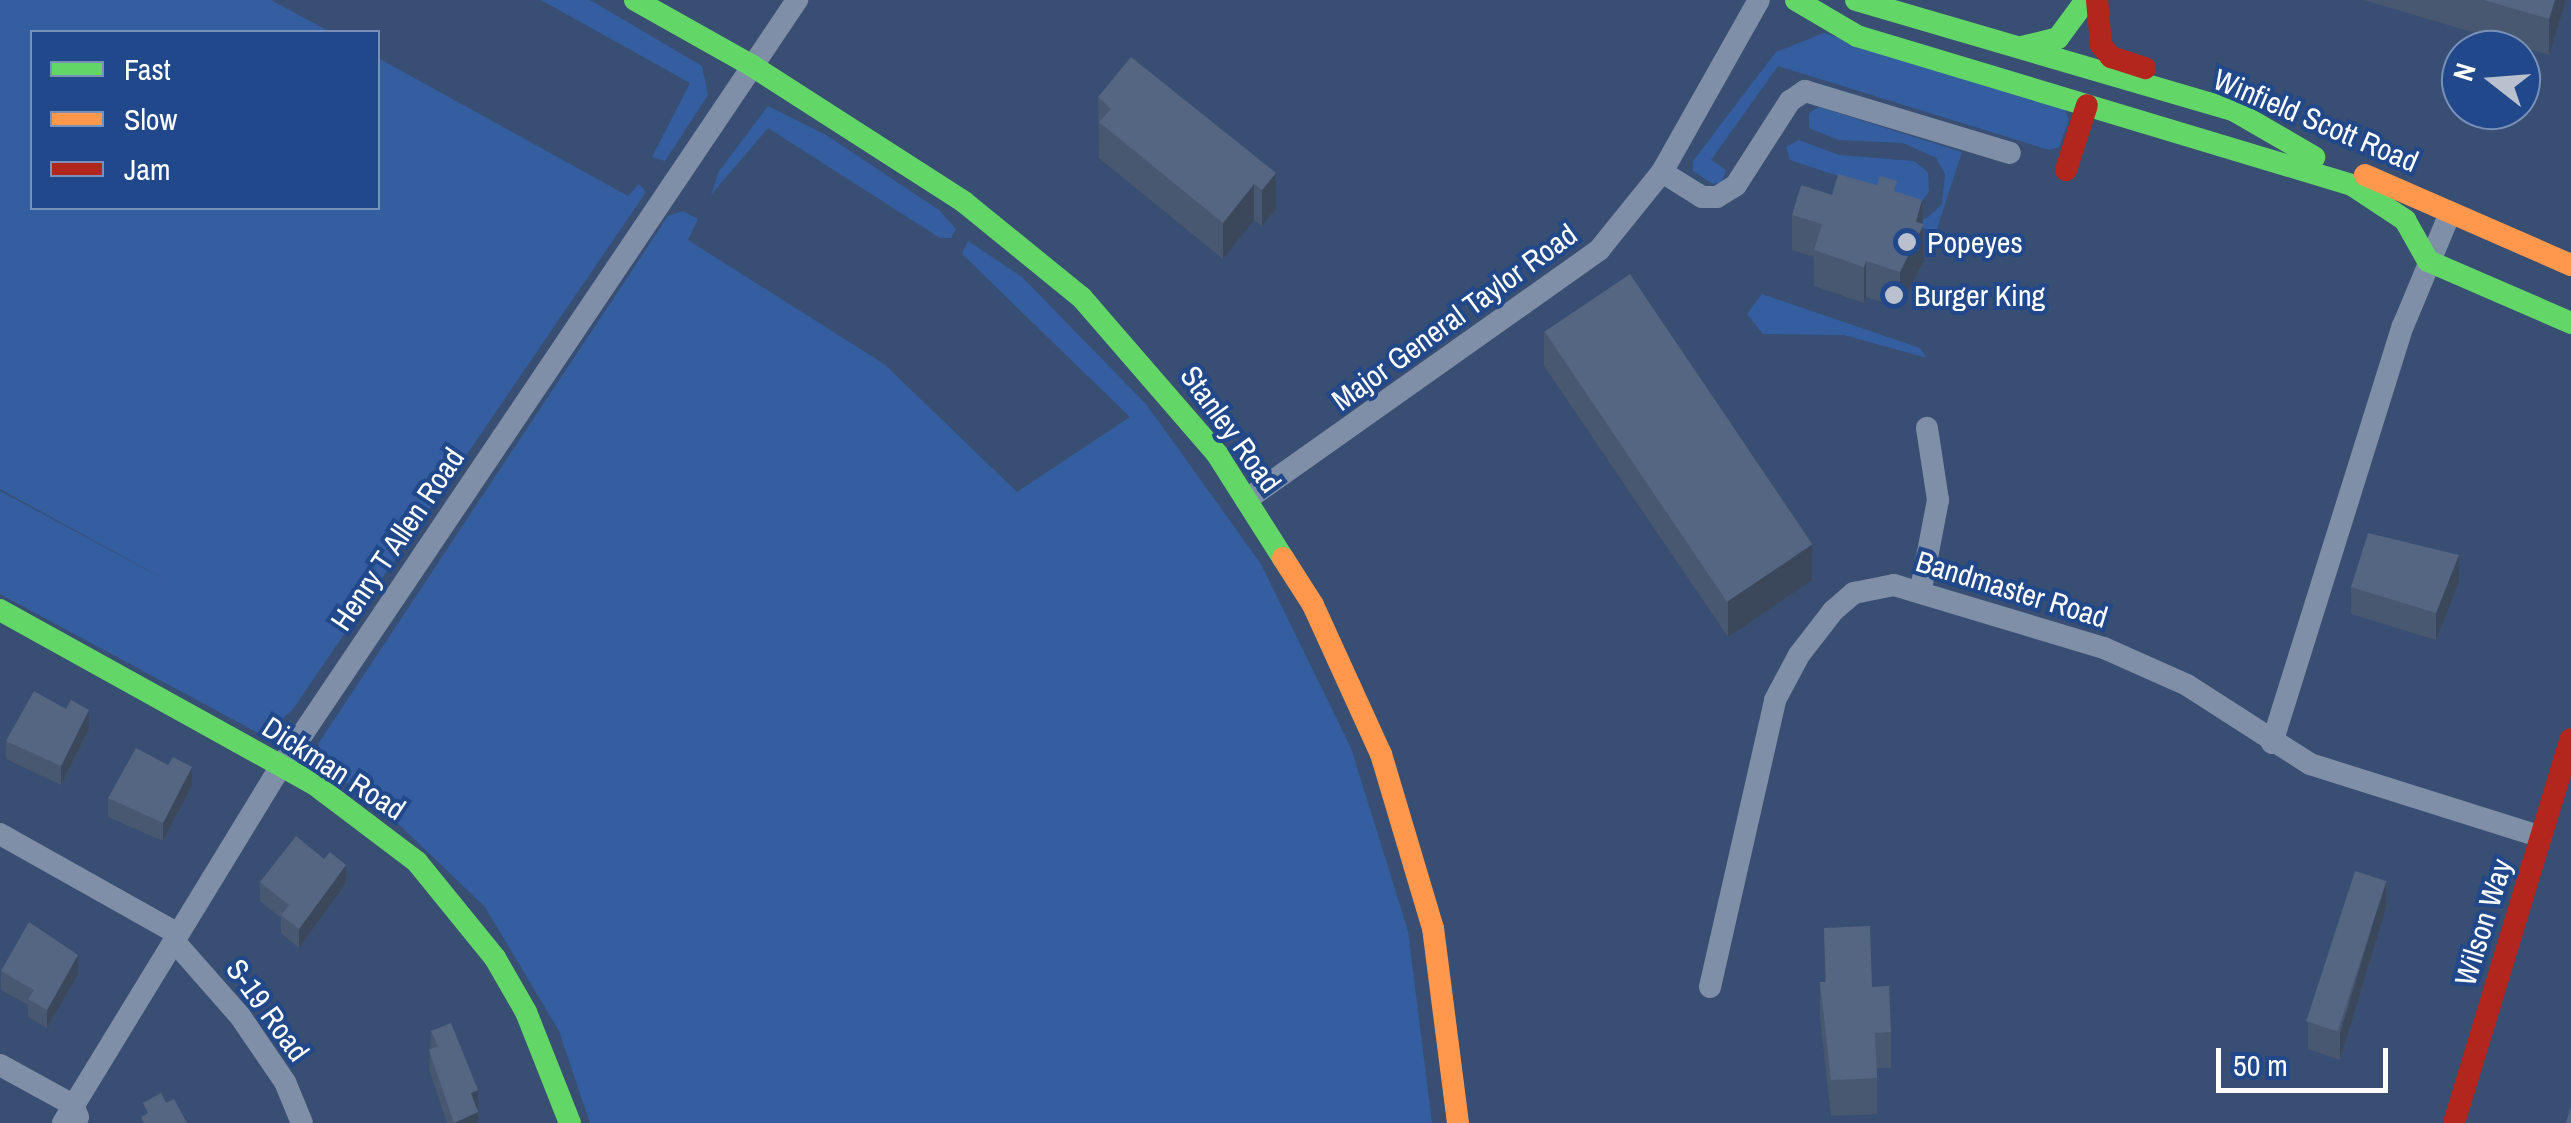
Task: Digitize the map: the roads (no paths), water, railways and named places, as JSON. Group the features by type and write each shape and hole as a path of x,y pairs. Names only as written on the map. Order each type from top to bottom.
{"street":[{"name":"Stanley Road","path":"635,0 751,65 964,202 1082,298 1176,399 1313,604 1381,754 1433,928 1458,1123"},
{"name":"Henry T Allen Road","path":"72,1117 281,766 798,0"},
{"name":"Major General Taylor Road","path":"1246,500 1566,280 1630,216 1662,172 1760,0"},
{"path":"1796,0 1857,36 2352,185 2405,220 2428,261 2571,323"},
{"name":"Winfield Scott Road","path":"1856,0 2232,110 2296,150 2399,187 2571,265"},
{"path":"2022,47 2058,38 2086,0"},
{"path":"2096,0 2096,29 2111,57 2205,88 2232,110"},
{"path":"1662,172 1702,197 1717,196 1736,185 1790,101 1805,91 2010,153"},
{"path":"2066,170 2087,104"},
{"path":"2272,743 2428,261 2450,213"},
{"path":"1921,589 1938,500 1927,428"},
{"name":"Bandmaster Road","path":"1710,987 1763,745 1791,670 1816,630 1854,593 1894,584 1921,589 2104,648 2187,685 2310,764 2541,836"},
{"name":"Dickman Road","path":"0,610 281,766 371,821 458,908 526,1012 570,1123"},
{"name":"Wilson Way","path":"2454,1123 2571,739"},
{"name":"S-19 Road","path":"0,834 176,938 240,1016 285,1082 302,1123"},
{"path":"0,1064 72,1117"}],"place":[{"name":"Popeyes","path":"1907,242"},
{"name":"Burger King","path":"1894,295"}]}
